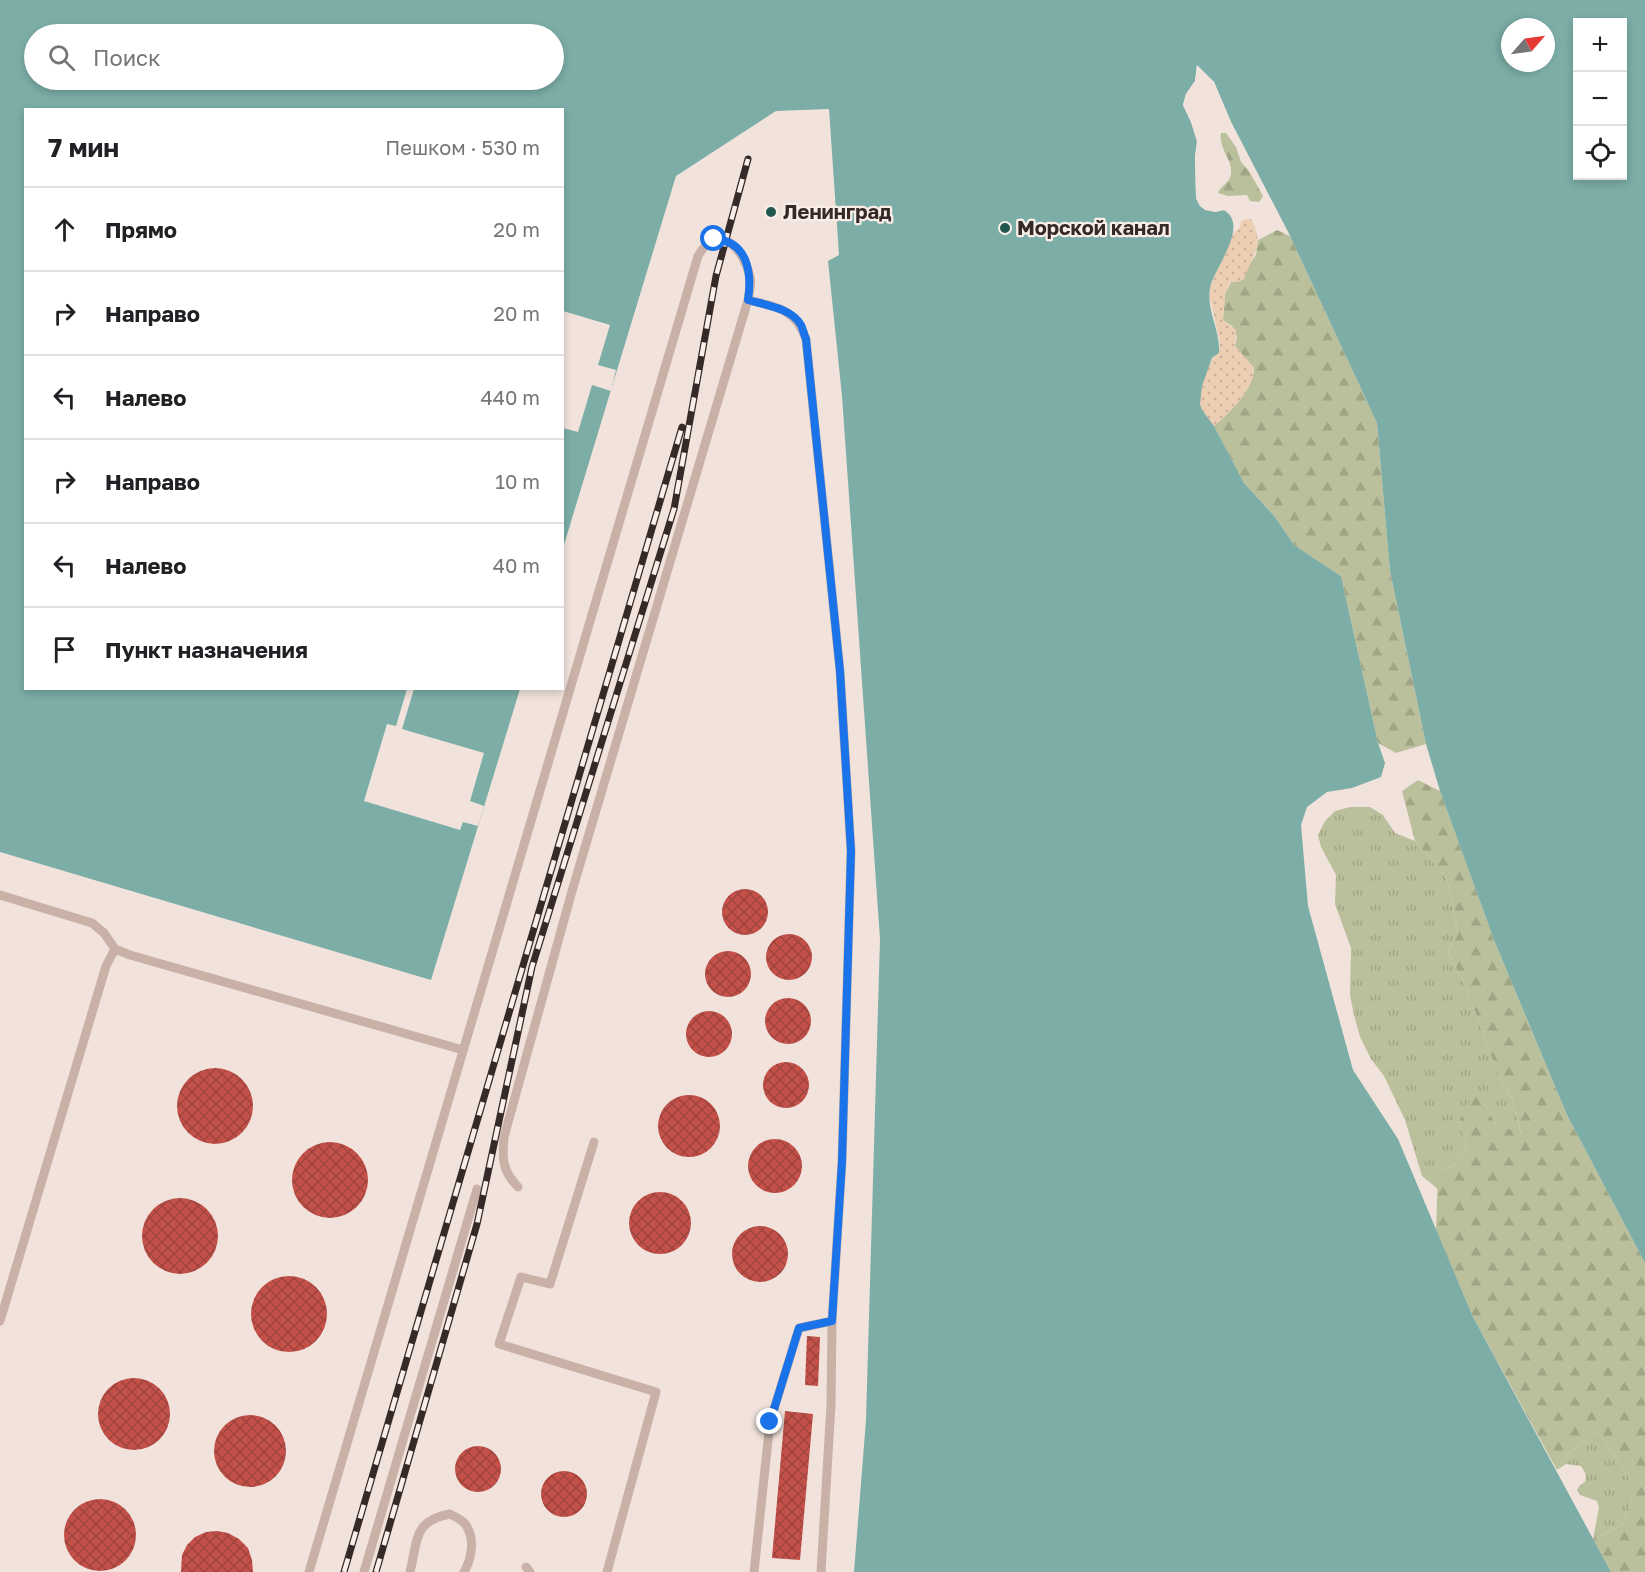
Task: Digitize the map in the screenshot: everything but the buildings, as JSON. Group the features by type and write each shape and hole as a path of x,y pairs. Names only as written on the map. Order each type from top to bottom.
{"lane":[{"path":"309,1572 695,267 704,245 714,239 726,240 736,247 745,259 751,279 748,300 572,891 504,1137 502,1157 507,1176 518,1187"},
{"path":"748,300 790,314 801,324 806,339 840,671 851,851 842,1162 832,1321 831,1405 821,1572"},
{"path":"0,895 92,923 104,933 116,949 462,1050"},
{"path":"0,1321 106,966 116,949"},
{"path":"594,1142 550,1284 521,1277 499,1344 656,1392 607,1572"},
{"path":"364,1572 477,1189"},
{"path":"754,1572 770,1422 799,1328 832,1321"},
{"path":"410,1572 420,1529 433,1518 450,1514 465,1523 473,1542 464,1572"}],"green space":[{"path":"1221,133 1226,133 1236,147 1241,162 1249,171 1263,196 1259,202 1250,201 1247,195 1228,196 1218,193 1231,174"},
{"path":"1277,230 1290,236 1377,423 1390,571 1426,744 1396,753 1378,743 1341,576 1294,545 1275,517 1244,483 1214,426 1245,393 1253,377 1254,368 1235,346 1237,337 1232,326 1223,320 1225,294 1231,282 1244,279 1247,268 1256,255 1258,240"},
{"path":"1418,780 1440,791 1494,940 1567,1115 1645,1263 1645,1572 1611,1572 1593,1539 1619,1527 1625,1521 1632,1496 1632,1482 1598,1431 1569,1453 1557,1470 1473,1317 1436,1230 1438,1170 1453,1166 1467,1150 1459,1121 1474,1095 1484,1103 1496,1125 1521,1133 1512,1099 1500,1079 1465,985 1448,952 1458,934 1447,879 1415,841 1402,791"},
{"path":"1350,807 1370,807 1383,815 1395,833 1415,841 1447,879 1458,934 1448,952 1465,985 1500,1079 1512,1099 1521,1134 1496,1125 1484,1103 1459,1121 1467,1150 1453,1166 1438,1170 1438,1189 1422,1176 1405,1120 1384,1076 1371,1059 1360,1037 1354,1015 1350,995 1351,948 1335,904 1336,875 1321,847 1318,835 1325,821 1335,811"},
{"path":"1598,1431 1632,1482 1632,1496 1625,1521 1619,1527 1593,1539 1599,1507 1597,1501 1580,1495 1577,1490 1585,1482 1585,1472 1581,1466 1566,1464 1557,1470 1569,1453"}],"sand":[{"path":"1251,219 1257,236 1256,250 1244,279 1230,282 1225,294 1223,320 1236,330 1235,346 1254,368 1253,377 1240,400 1214,426 1202,411 1199,400 1204,377 1210,363 1219,353 1220,343 1209,294 1211,284 1234,232 1239,229 1242,220"}],"water":[{"path":"0,0 1645,0 1645,1263 1567,1115 1494,940 1440,791 1426,744 1390,571 1377,423 1290,236 1231,122 1214,82 1197,66 1195,81 1186,94 1183,105 1197,141 1196,198 1200,206 1215,212 1224,210 1231,217 1233,225 1229,246 1209,293 1218,336 1219,353 1212,358 1202,386 1200,404 1244,483 1275,517 1294,545 1341,576 1378,743 1385,763 1381,777 1352,788 1327,792 1307,807 1301,825 1308,906 1353,1070 1398,1139 1473,1317 1611,1572 854,1572 866,1420 880,939 842,396 828,261 839,255 829,109 776,111 676,176 564,545 564,108 24,108 24,690 520,690 431,980 0,852"}],"pier":[{"path":"1197,65 1214,82 1231,122 1290,236 1285,234 1228,123 1211,84 1199,72 1198,83 1189,95 1186,104 1200,141 1199,198 1207,207 1225,207 1233,211 1237,220 1237,230 1234,232 1234,221 1231,214 1224,210 1215,212 1205,210 1200,206 1196,198 1197,141 1183,105 1186,94 1195,81"},
{"path":"564,311 610,325 598,365 616,370 611,391 592,385 578,432 564,428"},
{"path":"407,690 414,690 402,729 484,753 470,801 484,806 478,826 463,822 460,830 364,801 387,724 396,726"}],"railway":[{"path":"376,1572 477,1224 532,967 674,509 716,276 748,159"},
{"path":"344,1572 682,427"}],"place":[{"name":"Ленинград","path":"771,212"},
{"name":"Морской канал","path":"1005,228"}],"route":[{"path":"714,239 726,240 736,247 745,259 751,279 748,300 790,314 801,324 806,339 840,671 851,851 842,1162 832,1321 799,1328 770,1422"}]}
